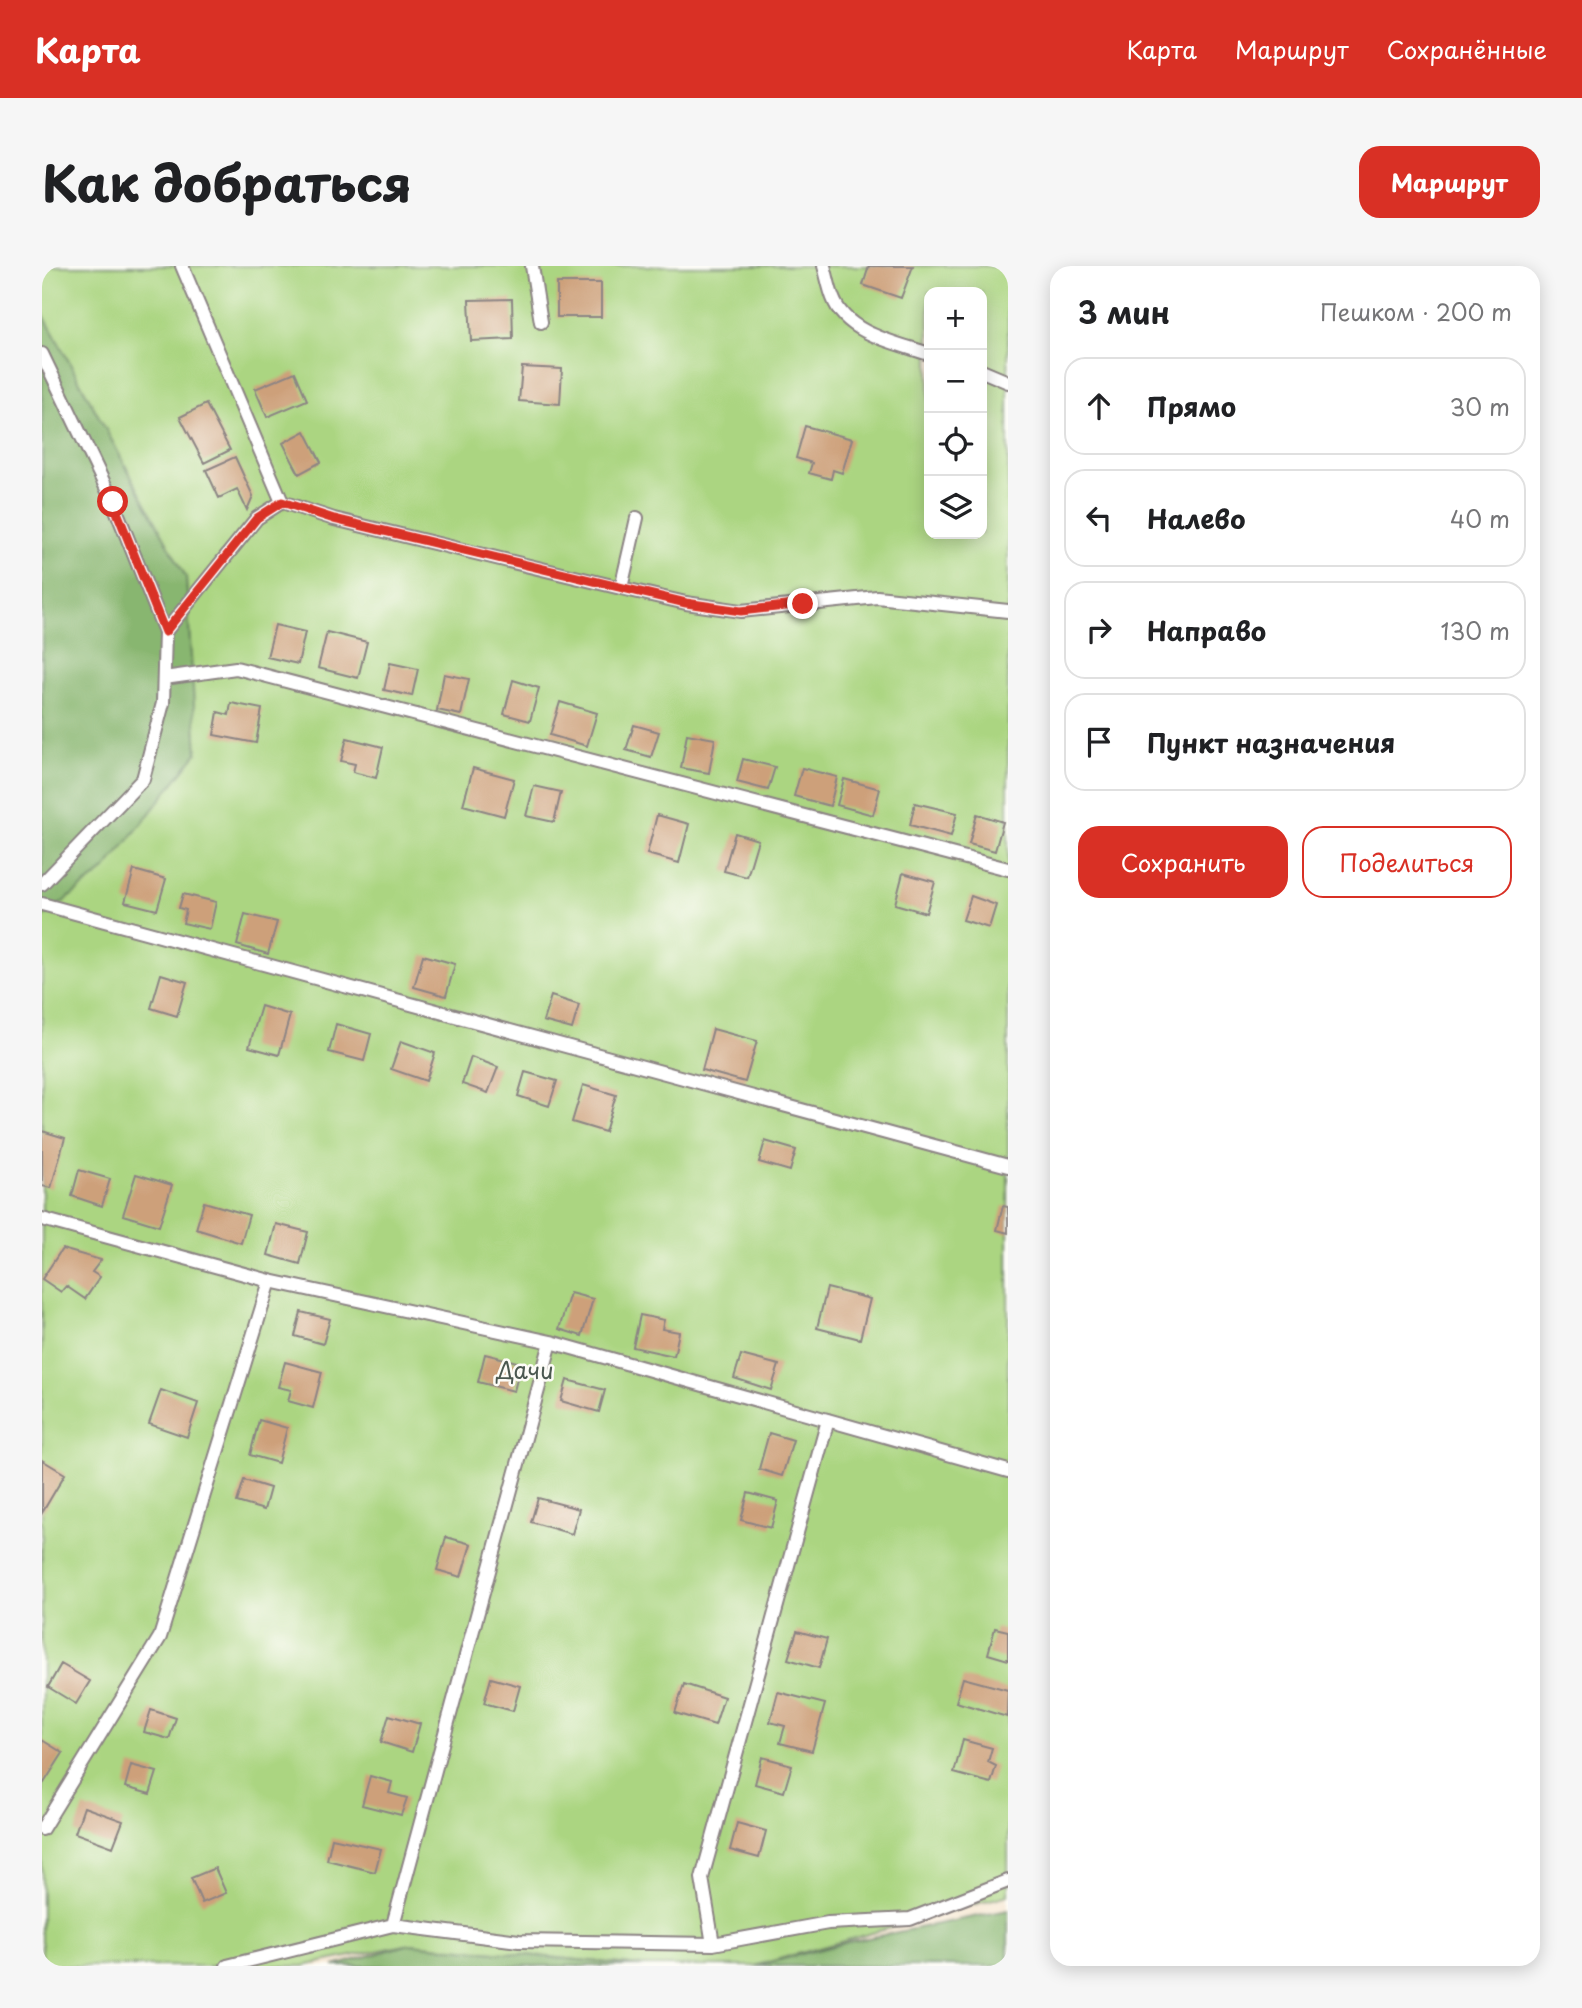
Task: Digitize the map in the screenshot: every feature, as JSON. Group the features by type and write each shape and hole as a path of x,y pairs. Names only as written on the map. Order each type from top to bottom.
{"lane":[{"path":"182,266 282,502 334,519 686,603 741,611 877,597 1008,611"},
{"path":"532,266 541,322"},
{"path":"824,266 833,300 847,318 877,337 924,352"},
{"path":"42,355 113,502 165,632 163,703 143,779 42,884"},
{"path":"987,373 1008,382"},
{"path":"165,632 257,518 282,502"},
{"path":"621,588 637,519"},
{"path":"164,678 236,668 1008,869"},
{"path":"42,904 1008,1166"},
{"path":"42,1219 270,1280 551,1342 1008,1471"},
{"path":"42,1829 160,1637 270,1280"},
{"path":"393,1925 551,1342"},
{"path":"713,1944 702,1878 828,1420"},
{"path":"227,1966 393,1925 519,1941 713,1944 828,1923 910,1919 1008,1881"}],"green space":[{"name":"Дачи","path":"42,266 1008,266 1008,1895 754,1966 641,1966 410,1944 303,1966 42,1966"},
{"path":"42,312 186,577 197,753 105,870 42,918"},
{"path":"1008,1910 1008,1966 756,1966 848,1942"},
{"path":"410,1944 641,1966 334,1966"}],"building":[{"path":"869,266 913,266 901,298 863,285"},
{"path":"557,283 601,283 601,317 557,317"},
{"path":"512,299 513,339 471,341 469,300"},
{"path":"522,367 562,369 560,404 519,401"},
{"path":"295,372 307,400 267,417 255,389"},
{"path":"206,404 230,450 204,463 180,417"},
{"path":"805,426 852,439 842,473 833,470 831,479 809,473 812,463 796,458"},
{"path":"305,431 321,462 299,474 283,443"},
{"path":"235,457 253,496 247,510 237,489 219,498 206,470"},
{"path":"275,625 305,632 298,664 267,657"},
{"path":"327,632 367,642 358,678 318,668"},
{"path":"390,663 418,669 412,696 384,690"},
{"path":"444,674 469,679 461,715 437,710"},
{"path":"513,680 539,688 530,721 504,714"},
{"path":"560,702 597,713 587,746 550,735"},
{"path":"231,703 262,709 256,743 214,735 218,712 229,715"},
{"path":"634,725 659,732 651,757 626,750"},
{"path":"687,734 715,739 709,773 681,768"},
{"path":"347,738 383,747 376,778 353,772 355,764 341,761"},
{"path":"743,759 775,767 768,790 737,782"},
{"path":"473,768 514,779 504,816 463,805"},
{"path":"802,768 837,777 830,806 794,796"},
{"path":"844,779 880,789 873,815 837,805"},
{"path":"534,786 561,792 554,822 526,816"},
{"path":"915,803 957,813 951,836 910,825"},
{"path":"977,814 1003,822 995,851 969,844"},
{"path":"657,815 689,824 679,863 647,854"},
{"path":"735,833 758,840 747,877 724,871"},
{"path":"134,870 166,879 157,910 125,902"},
{"path":"903,873 935,882 926,913 895,904"},
{"path":"183,894 216,902 210,929 183,923 186,910 179,908"},
{"path":"971,896 996,905 989,928 963,920"},
{"path":"245,914 277,922 268,954 237,945"},
{"path":"423,955 455,964 446,996 414,987"},
{"path":"161,974 187,982 177,1016 151,1008"},
{"path":"551,996 579,1005 572,1029 543,1021"},
{"path":"261,1006 290,1015 279,1055 249,1047"},
{"path":"336,1024 371,1034 364,1061 329,1052"},
{"path":"713,1029 757,1041 745,1082 702,1070"},
{"path":"401,1041 435,1053 426,1081 391,1069"},
{"path":"471,1057 498,1067 488,1093 462,1084"},
{"path":"525,1072 557,1081 549,1106 518,1096"},
{"path":"583,1085 616,1095 605,1132 572,1122"},
{"path":"42,1131 65,1138 51,1188 42,1186"},
{"path":"765,1141 796,1150 790,1171 759,1162"},
{"path":"79,1170 110,1179 102,1206 72,1196"},
{"path":"136,1174 172,1185 159,1226 123,1215"},
{"path":"204,1202 249,1215 241,1243 196,1229"},
{"path":"1003,1206 1008,1207 1008,1233 997,1230"},
{"path":"276,1224 308,1232 300,1264 268,1255"},
{"path":"62,1249 101,1260 92,1272 100,1277 85,1299 66,1286 61,1292 42,1279"},
{"path":"827,1288 870,1299 860,1339 817,1328"},
{"path":"570,1293 593,1299 582,1336 559,1329"},
{"path":"301,1312 330,1319 323,1344 295,1336"},
{"path":"640,1315 664,1320 662,1329 679,1332 674,1356 633,1347"},
{"path":"485,1354 521,1363 514,1391 478,1382"},
{"path":"741,1355 779,1365 771,1390 734,1378"},
{"path":"285,1362 322,1372 313,1408 288,1401 291,1390 278,1387"},
{"path":"567,1380 605,1390 599,1412 561,1401"},
{"path":"161,1390 198,1403 187,1437 149,1424"},
{"path":"259,1420 287,1428 278,1463 250,1455"},
{"path":"769,1433 793,1440 782,1476 759,1469"},
{"path":"42,1460 65,1474 42,1513"},
{"path":"244,1480 270,1488 264,1510 237,1502"},
{"path":"748,1493 778,1501 771,1528 741,1520"},
{"path":"538,1498 579,1509 572,1534 531,1522"},
{"path":"446,1537 471,1544 461,1577 437,1570"},
{"path":"995,1628 1008,1631 1008,1660 988,1654"},
{"path":"797,1631 827,1639 819,1668 788,1659"},
{"path":"61,1664 90,1681 76,1704 48,1687"},
{"path":"491,1678 520,1686 513,1711 484,1703"},
{"path":"963,1678 1008,1690 1007,1717 956,1702"},
{"path":"684,1684 724,1697 715,1725 675,1713"},
{"path":"778,1692 825,1704 812,1751 780,1743 785,1726 770,1722"},
{"path":"151,1710 176,1718 169,1739 144,1732"},
{"path":"389,1715 420,1724 412,1752 381,1742"},
{"path":"42,1740 63,1753 44,1783 42,1781"},
{"path":"963,1740 992,1748 988,1762 996,1766 991,1783 954,1773"},
{"path":"762,1757 792,1765 784,1792 755,1784"},
{"path":"131,1765 157,1772 150,1794 125,1787"},
{"path":"370,1776 392,1782 389,1793 407,1798 401,1815 362,1805"},
{"path":"84,1807 123,1821 113,1847 75,1833"},
{"path":"737,1823 766,1831 759,1858 730,1850"},
{"path":"332,1838 381,1849 375,1872 327,1860"},
{"path":"215,1868 226,1893 202,1903 191,1878"}],"route":[{"path":"113,502 165,632 257,518 282,502 334,519 686,603 741,611 803,604"}]}
